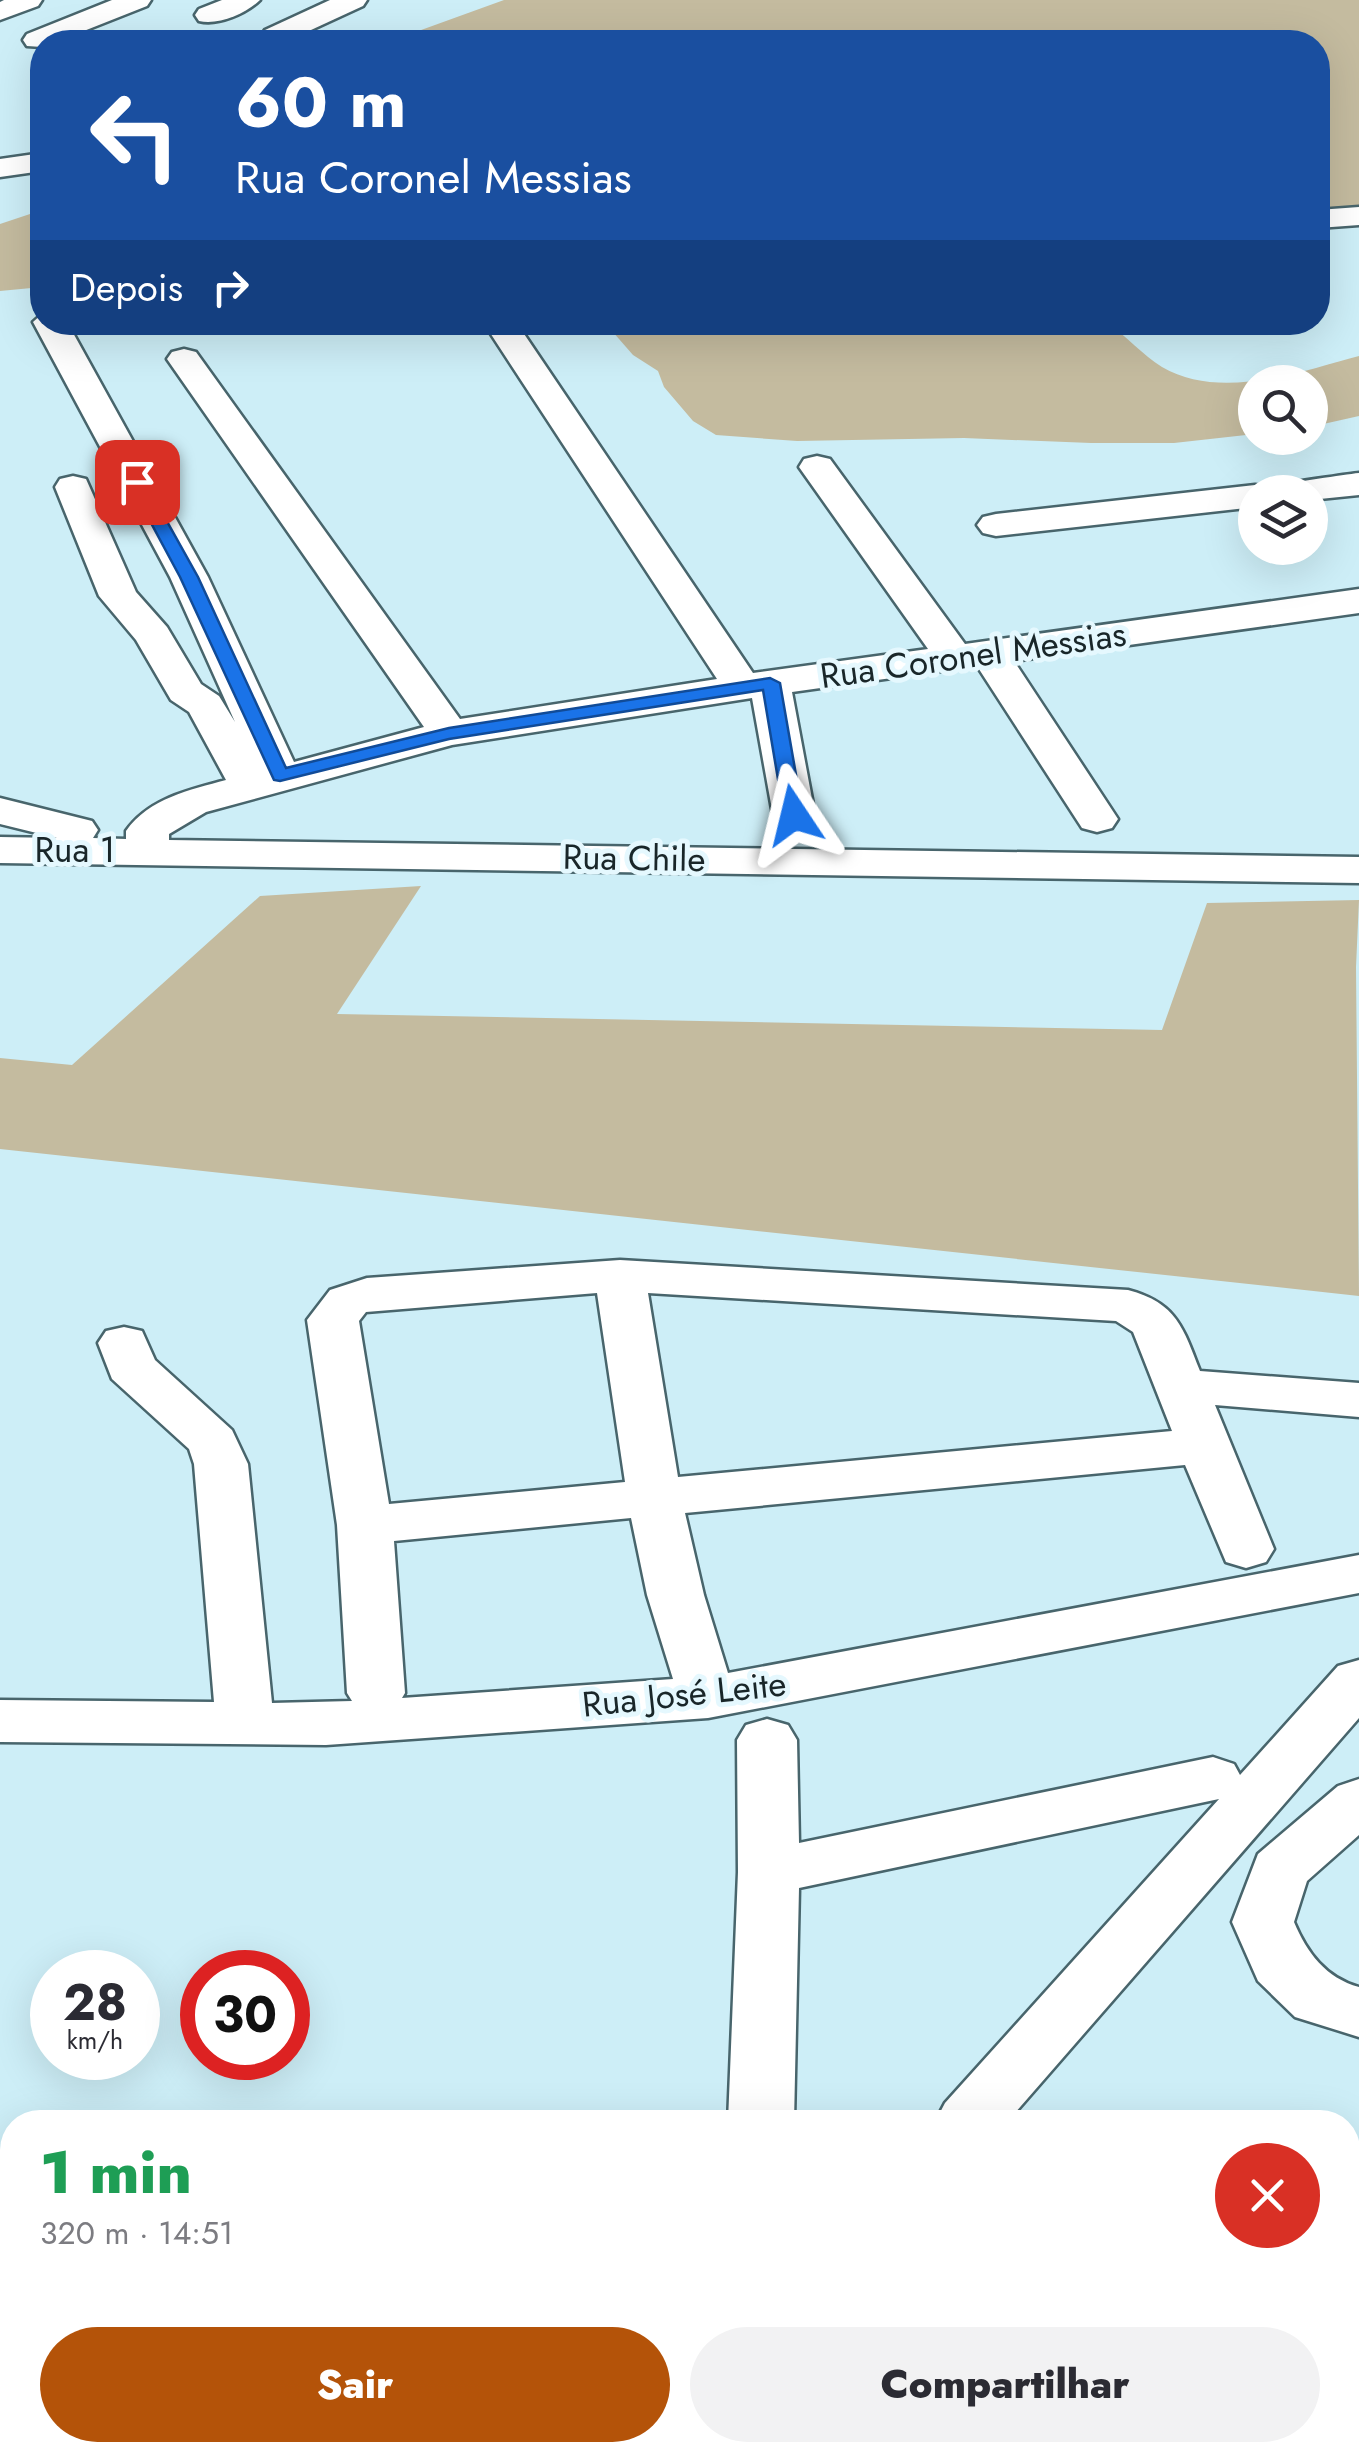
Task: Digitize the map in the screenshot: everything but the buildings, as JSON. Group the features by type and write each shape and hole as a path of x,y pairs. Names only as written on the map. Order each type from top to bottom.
{"street":[{"path":"0,12 28,0"},
{"path":"62,30 137,0"},
{"path":"210,16 246,0"},
{"path":"288,30 354,0"},
{"path":"0,136 19,166"},
{"path":"1330,218 1359,216"},
{"path":"57,335 189,577 265,780"},
{"path":"508,335 756,685 794,815"},
{"path":"184,358 449,733"},
{"path":"817,467 971,654 1097,819"},
{"path":"1328,487 1359,484"},
{"path":"73,487 118,596 153,635 185,690 206,705 265,780"},
{"path":"996,526 1238,498"},
{"name":"Rua Coronel Messias","path":"148,841 161,818 192,802 449,733 756,685 1359,601"},
{"path":"0,811 66,830 148,841"},
{"name":"Rua 1","path":"0,850 148,841"},
{"name":"Rua Chile","path":"148,841 1359,870"},
{"path":"620,1276 657,1497 687,1643 708,1698"},
{"path":"376,1693 365,1525 333,1320 348,1301 366,1294 620,1276 1128,1306 1155,1323 1182,1386 1201,1446 1246,1549"},
{"path":"124,1343 131,1367 213,1442 222,1464 245,1724"},
{"path":"1182,1386 1359,1400"},
{"path":"365,1525 1201,1446"},
{"name":"Rua José Leite","path":"0,1721 326,1724 708,1698 1359,1574"},
{"path":"979,2110 1359,1680"},
{"path":"760,2110 769,1872 767,1740"},
{"path":"769,1872 1213,1779"},
{"path":"1359,1801 1280,1870 1263,1922 1280,1964 1318,2000 1359,2012"}],"shaded area":[{"path":"504,0 1359,0 1359,209 1330,210 1330,30 421,30"},
{"path":"30,214 30,288 0,291 0,224"},
{"path":"616,335 1122,335 1162,367 1185,377 1238,383 1238,436 1174,443 1091,443 964,438 797,441 716,435 693,421 664,387 658,371 633,355"},
{"path":"1359,356 1359,416 1328,423 1328,365 1324,365"},
{"path":"421,886 337,1014 1162,1030 1207,903 1359,900 1359,1296 0,1149 0,1058 72,1065 260,896"}],"route":[{"path":"137,482 189,577 280,776 449,733 770,683 794,815"}]}
